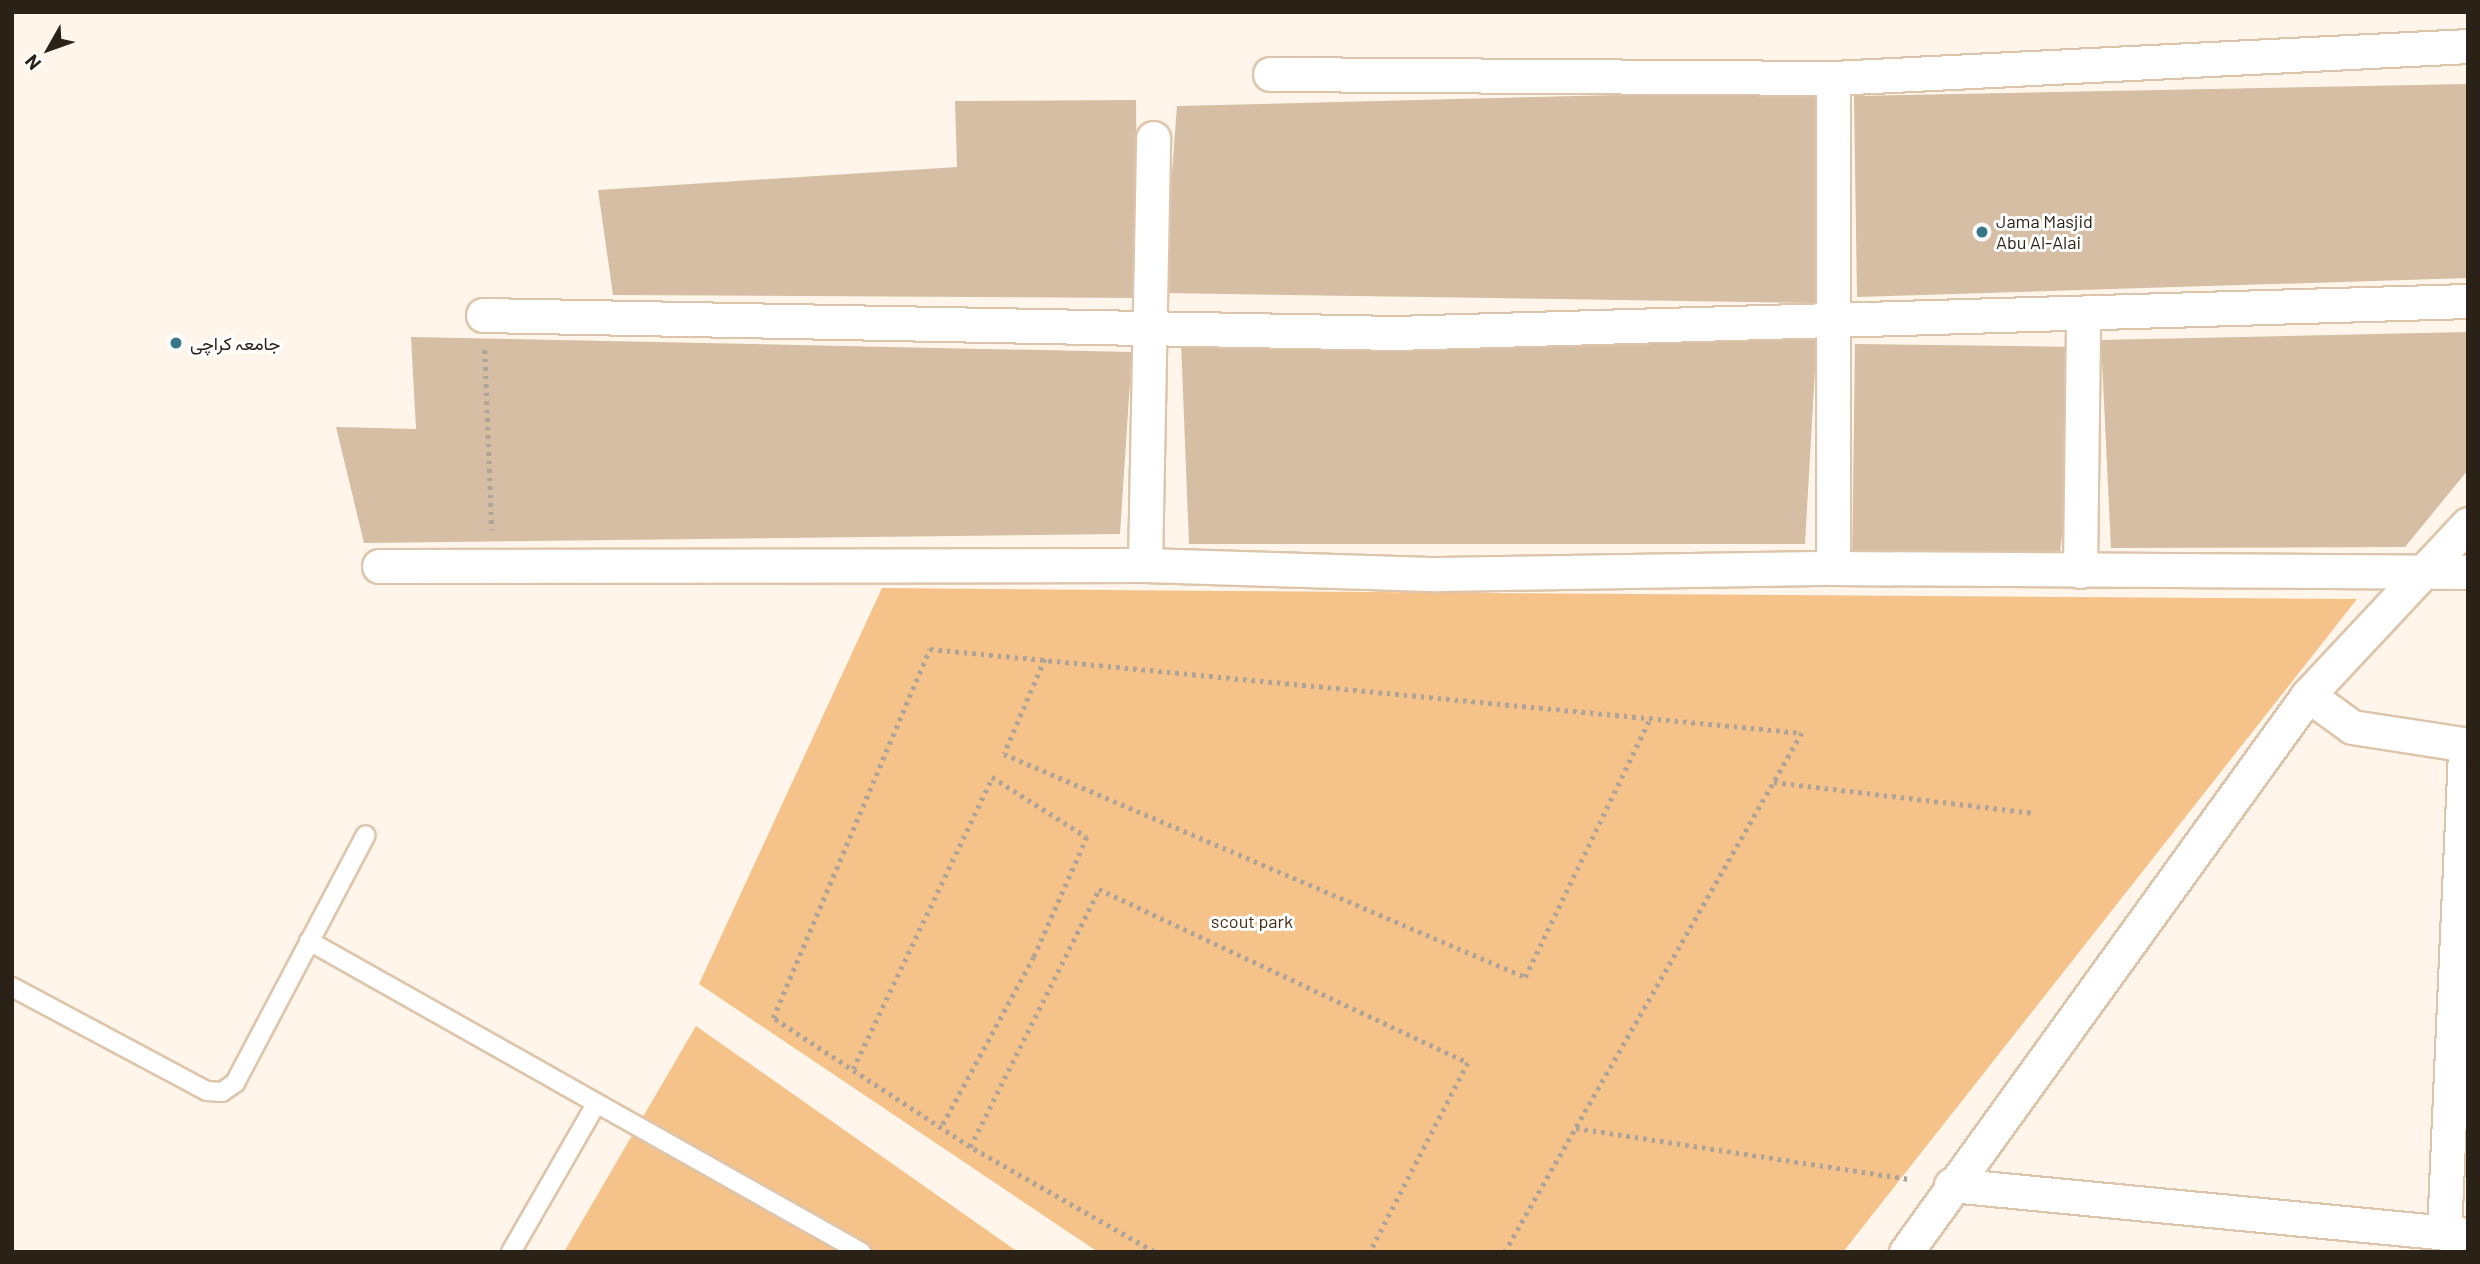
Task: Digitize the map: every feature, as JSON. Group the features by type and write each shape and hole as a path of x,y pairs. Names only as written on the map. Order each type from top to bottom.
{"street":[{"path":"1270,74 1833,78 2468,46"},
{"path":"1833,78 1833,568"},
{"path":"1145,565 1153,138"},
{"path":"483,314 1396,333 2083,317 2468,301"},
{"path":"2080,571 2083,317"},
{"path":"1906,1252 1951,1185 2308,695 2421,571 2468,524"},
{"path":"379,566 1145,565 1438,574 1833,568 2468,572"},
{"path":"1951,1185 2390,1240 2456,1234 2466,745 2352,727 2308,695"}],"lane":[{"path":"12,988 207,1091 222,1092 235,1083 366,835"},
{"path":"309,941 862,1252"},
{"path":"511,1252 596,1104"}],"path":[{"path":"483,314 494,565"},
{"path":"1154,1252 970,1147 774,1018 930,649 1649,721 1802,733 1505,1252"},
{"path":"1045,659 1004,754 1525,977 1649,721"},
{"path":"853,1069 992,777 1087,836 1034,957 941,1128"},
{"path":"1774,782 2034,813"},
{"path":"970,1147 1099,889 1468,1063 1370,1252"},
{"path":"1576,1128 1951,1185"}],"green space":[{"name":"scout park","path":"882,588 2357,599 1843,1252 1098,1252 699,984"},
{"path":"696,1026 1018,1252 564,1252"}],"building":[{"path":"2468,84 2468,278 1857,297 1854,96"},
{"path":"1819,90 1816,303 1163,293 1177,106"},
{"path":"1136,100 1138,298 613,295 598,190 957,167 955,101"},
{"path":"2468,332 2468,470 2405,547 2111,548 2101,340"},
{"path":"1817,335 1805,544 1189,544 1181,342"},
{"path":"411,337 1132,352 1120,534 364,543 336,427 416,429"},
{"path":"1855,344 2083,347 2058,571 1852,568"}],"place":[{"name":"Jama Masjid Abu Al-Alai","path":"1982,232"},
{"name":"جامعہ کراچی","path":"176,343"}]}
